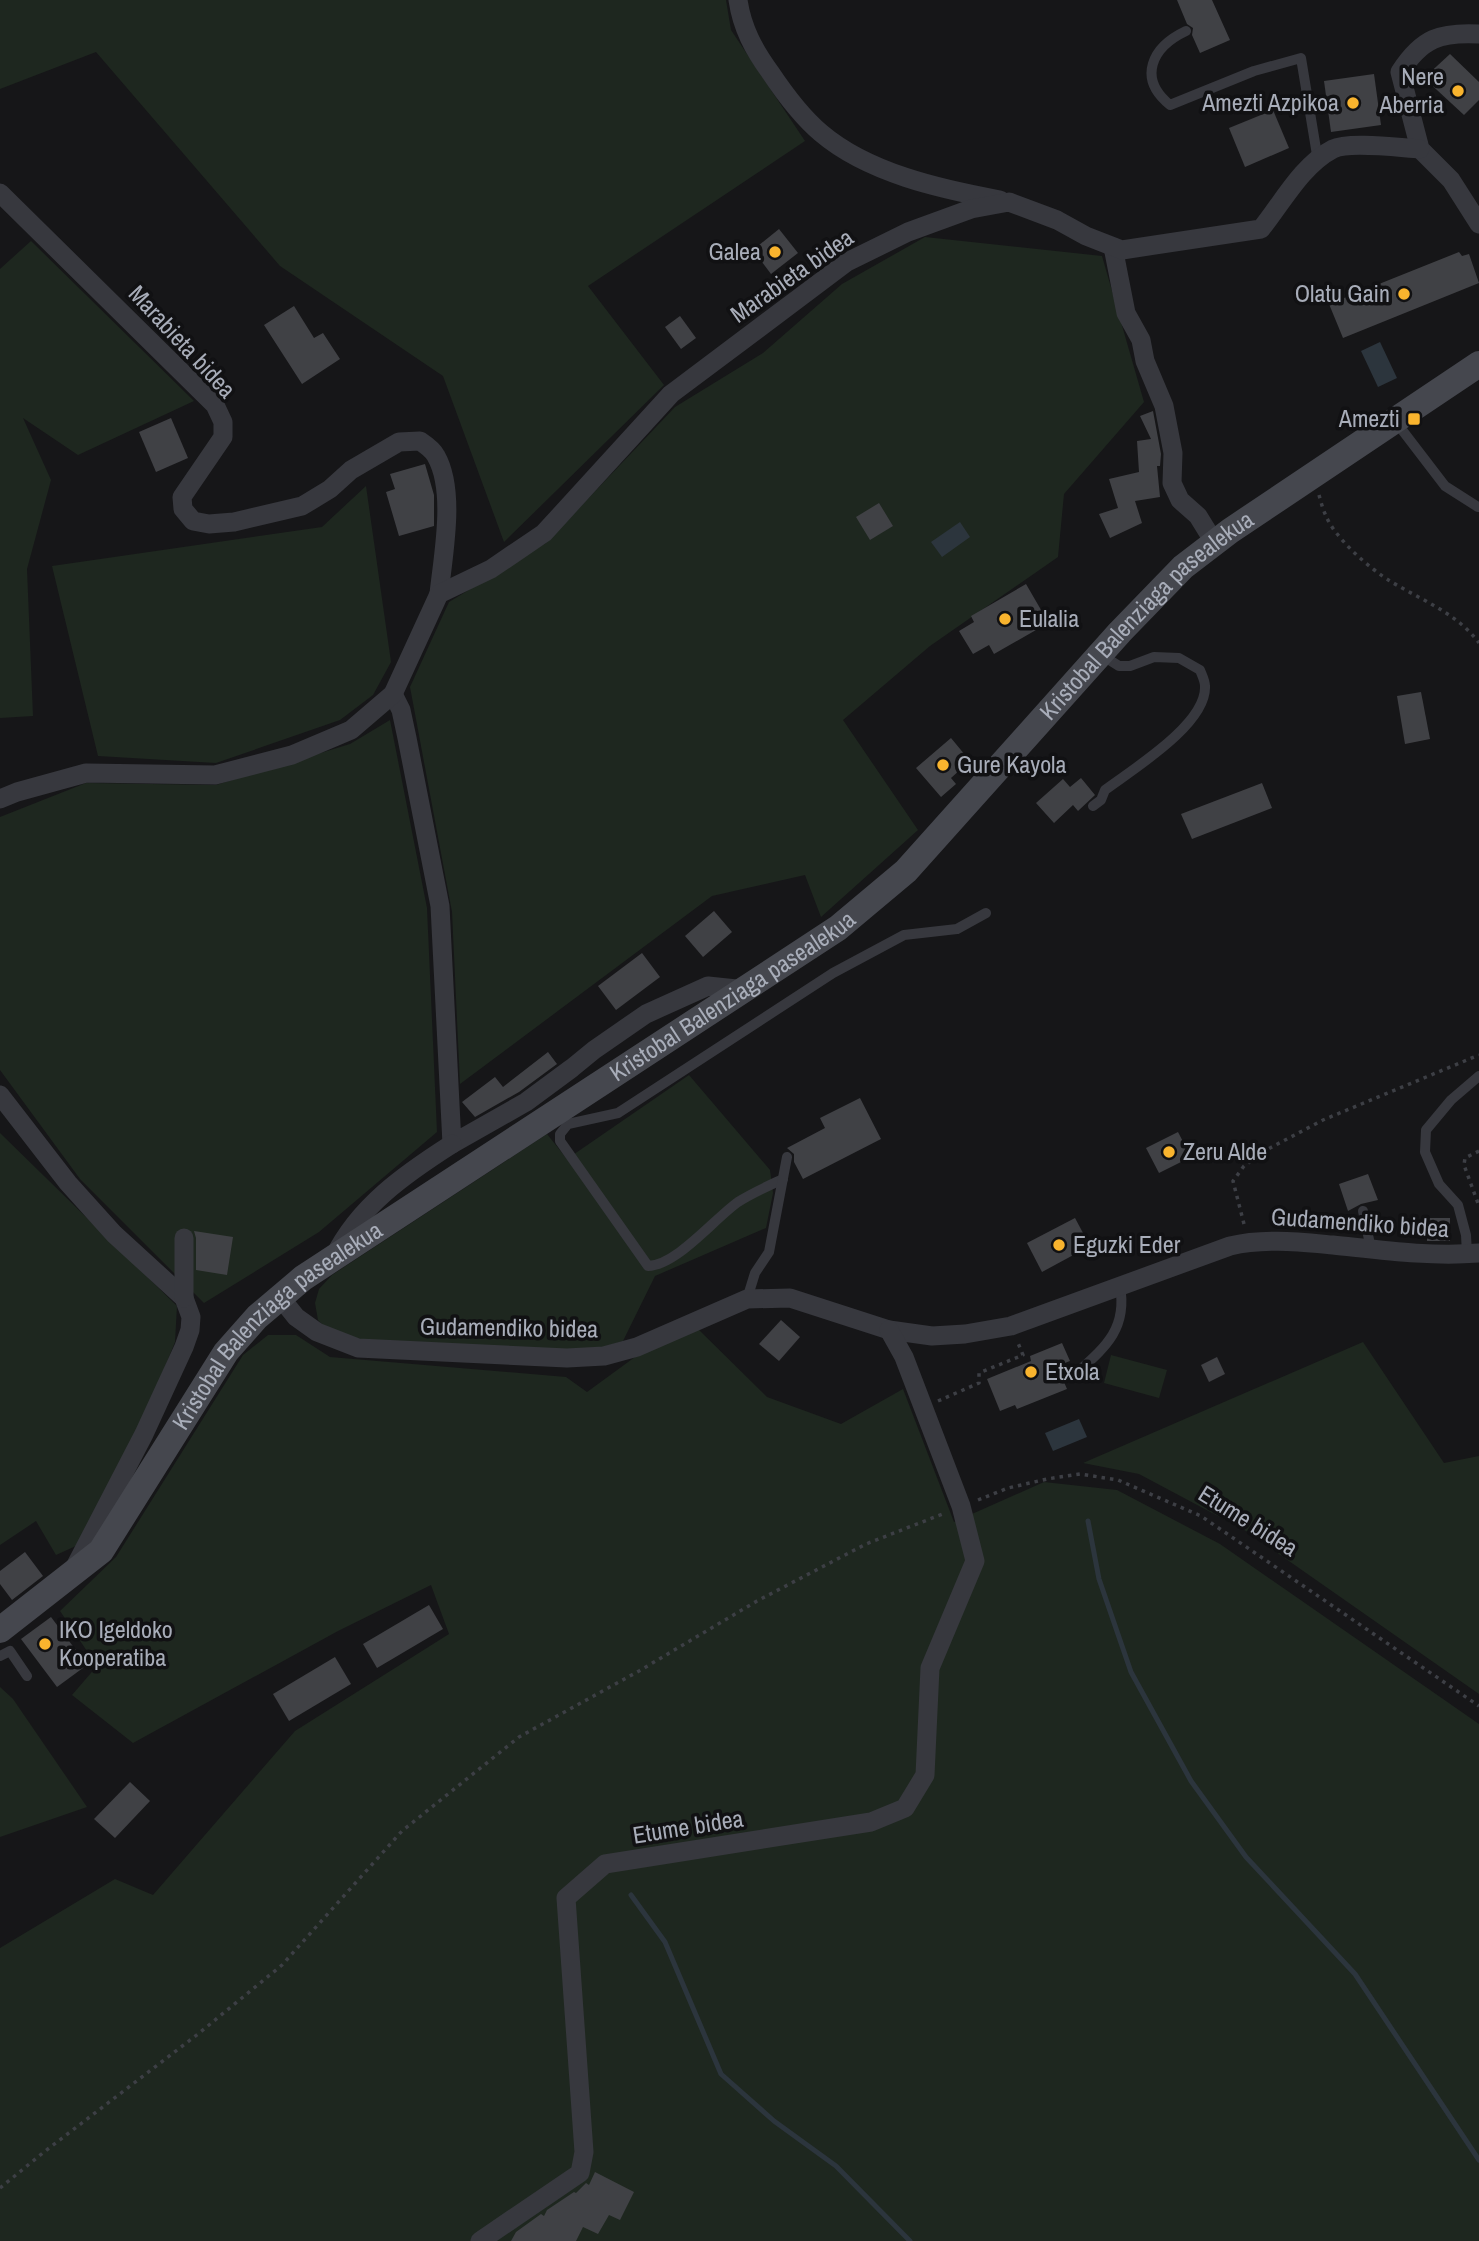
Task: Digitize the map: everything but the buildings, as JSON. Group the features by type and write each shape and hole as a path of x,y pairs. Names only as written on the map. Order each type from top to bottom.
{"street":[{"path":"738,0 740,16 758,58 778,86 821,134 873,165 906,178 1009,202 1057,220 1086,236 1122,250 1261,229 1308,168 1335,148 1375,146 1420,149"},
{"path":"1479,34 1444,34 1411,55 1400,72 1420,149 1451,180 1479,224"},
{"name":"Marabieta bidea","path":"0,193 215,405 223,422 223,437 182,497 183,509 193,521 209,524 234,522 302,506 330,489 351,470 399,442 420,441 435,453 443,471 446,524 439,594 393,694 351,730 292,755 215,775 86,773 0,799"},
{"name":"Marabieta bidea","path":"439,594 491,569 544,533 671,394 847,262 908,232 971,209 1009,202"},
{"path":"1113,247 1126,313 1141,340 1145,361 1164,406 1173,453 1172,483 1180,500 1198,516 1214,542"},
{"name":"Kristobal Balenziaga pasealekua","path":"1,1627 101,1551 226,1352 257,1317 280,1297 303,1278 838,928 906,871 1150,599 1183,567 1214,542 1479,364"},
{"path":"393,694 401,710 440,906 452,1144"},
{"path":"334,1258 351,1227 369,1206 417,1166 526,1102 594,1049 646,1014 708,986 746,990"},
{"path":"0,1095 8,1115 114,1234 184,1298"},
{"path":"72,1572 145,1434 190,1331 191,1317 184,1298 184,1238"},
{"name":"Gudamendiko bidea","path":"280,1297 296,1317 317,1332 358,1348 567,1358 604,1356 637,1347 747,1298 790,1298 889,1330 932,1336 965,1334 1011,1325 1250,1241 1296,1241 1414,1253 1473,1254"},
{"name":"Etume bidea","path":"480,2241 580,2173 584,2152 566,1898 605,1864 871,1822 905,1808 925,1775 930,1668 975,1561 961,1507 904,1357 889,1330"}],"lane":[{"path":"1186,31 1175,36 1155,55 1152,85 1159,96 1170,105 1254,71 1301,58 1318,161"},
{"path":"1396,422 1445,486 1478,507"},
{"path":"1093,806 1101,800 1105,790 1176,736 1199,709 1205,686 1200,670 1179,659 1154,657 1130,666 1119,666 1100,654"},
{"path":"783,1179 740,1200 674,1255 656,1265 648,1266 560,1141 560,1134 568,1124 618,1113 833,973 904,935 957,929 986,913"},
{"path":"1473,1254 1458,1205 1439,1184 1425,1152 1426,1130 1451,1100 1479,1076"},
{"path":"747,1298 755,1273 769,1252 787,1157"},
{"path":"1363,1211 1371,1249"},
{"path":"1072,1377 1107,1346 1119,1322 1123,1304 1119,1285"},
{"path":"0,1656 10,1651 27,1676"}],"path":[{"path":"1313,477 1326,519 1354,554 1388,580 1438,607 1472,633 1479,643"},
{"path":"1250,1241 1233,1181 1244,1166 1270,1148 1323,1120 1479,1055"},
{"path":"1479,1151 1465,1158 1464,1165 1479,1206"},
{"path":"923,1406 979,1383 979,1373 1023,1355 1011,1325"},
{"name":"Etume bidea","path":"961,1507 1008,1488 1046,1479 1080,1474 1118,1480 1201,1516 1479,1706"},
{"path":"0,2188 282,1965 402,1831 520,1737 757,1601 866,1544 961,1507"}],"shaded area":[{"path":"0,0 726,0 731,30 805,141 588,286 664,385 504,542 443,376 280,266 96,52 0,89"},
{"path":"925,237 1102,256 1144,402 1064,494 1058,557 930,646 843,720 918,830 821,917 805,875 712,896 460,1084 452,912 410,687 449,602 546,543 675,407 763,353 842,284"},
{"path":"31,241 194,401 78,455 23,418 51,480 27,569 33,716 0,718 0,269"},
{"path":"1380,342 1397,378 1378,387 1361,351"},
{"path":"366,486 391,662 373,695 340,720 216,763 98,756 52,566 322,527"},
{"path":"960,522 970,537 942,557 931,542"},
{"path":"390,720 427,908 437,1132 319,1232 204,1303 80,1179 0,1070 0,817 86,783 216,785 350,744"},
{"path":"689,1075 770,1170 773,1193 766,1228 655,1276 623,1341 600,1348 559,1350 364,1340 327,1330 318,1320 315,1303 319,1289 332,1275 547,1134 567,1159"},
{"path":"0,1133 177,1306 175,1342 146,1413 78,1545 56,1555 36,1521 0,1545"},
{"path":"698,1329 767,1397 841,1424 903,1389 954,1522 1044,1482 1117,1490 1220,1544 1479,1724 1479,2241 0,2241 0,1948 115,1879 153,1895 295,1731 449,1634 431,1585 338,1631 133,1743 72,1695 97,1666 60,1611 116,1557 243,1355 268,1335 296,1335 330,1357 566,1377 587,1392 635,1357"},
{"path":"1363,1342 1444,1463 1479,1456 1479,1694 1246,1531 1139,1474 1083,1463"},
{"path":"1111,1355 1167,1370 1159,1398 1104,1383"},
{"path":"1079,1419 1087,1437 1053,1451 1045,1433"},
{"path":"0,1687 13,1699 87,1807 0,1837"}],"waterway":[{"path":"1088,1521 1099,1579 1131,1672 1191,1781 1246,1857 1355,1974 1479,2160"},
{"path":"631,1895 665,1942 721,2074 774,2121 836,2166 910,2241"}],"place":[{"name":"Nere Aberria","path":"1458,91"},
{"name":"Amezti Azpikoa","path":"1353,103"},
{"name":"Galea","path":"775,252"},
{"name":"Olatu Gain","path":"1404,294"},
{"name":"Amezti","path":"1414,419"},
{"name":"Eulalia","path":"1005,619"},
{"name":"Gure Kayola","path":"943,765"},
{"name":"Zeru Alde","path":"1169,1152"},
{"name":"Eguzki Eder","path":"1059,1245"},
{"name":"Etxola","path":"1031,1372"},
{"name":"IKO Igeldoko Kooperatiba","path":"45,1644"}]}
